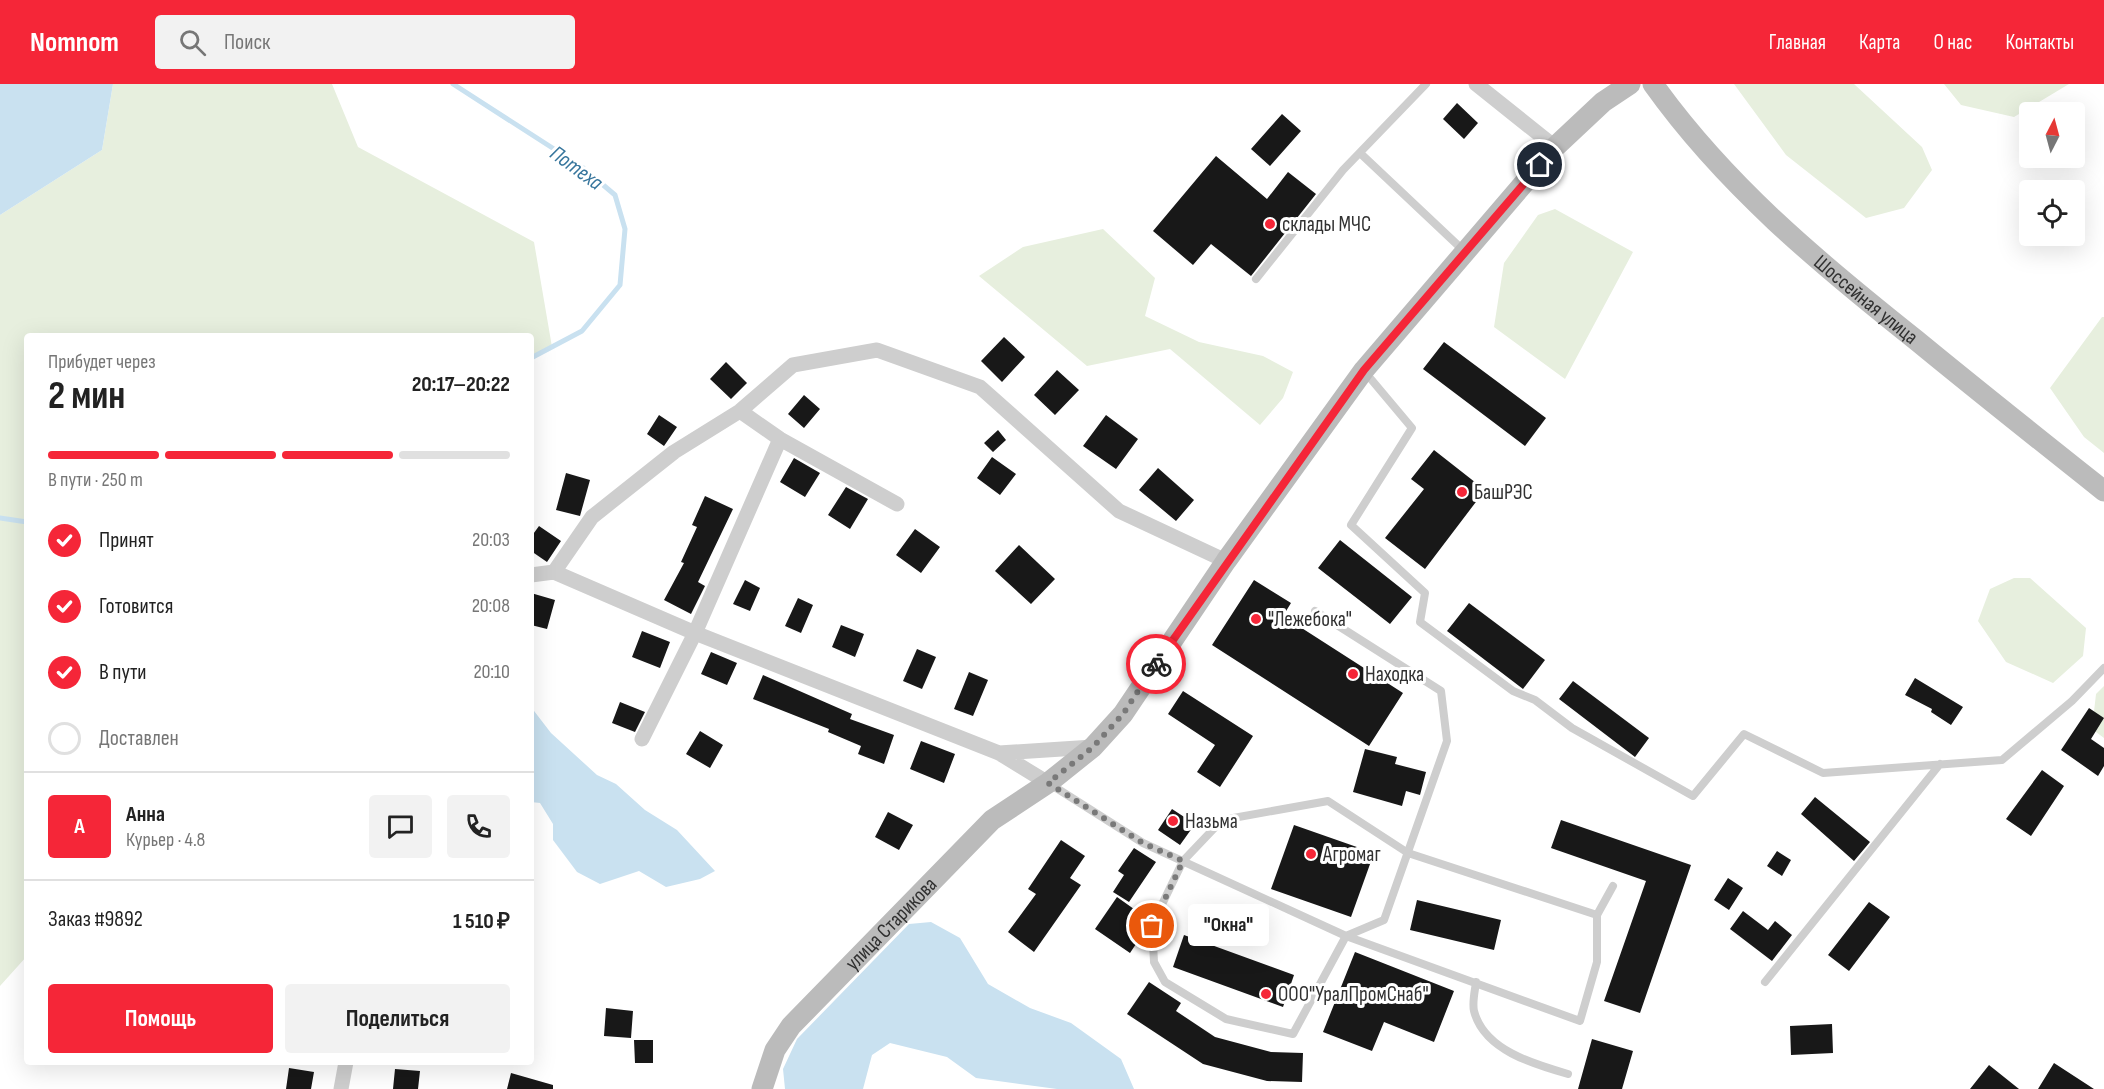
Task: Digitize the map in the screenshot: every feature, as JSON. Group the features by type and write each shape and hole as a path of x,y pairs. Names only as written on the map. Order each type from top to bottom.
{"street":[{"path":"1476,84 1555,147"},
{"name":"улица Старикова","path":"762,1089 775,1050 791,1026 992,820 1048,783 1093,747 1123,714 1226,561 1364,370 1555,147 1604,102 1630,84"},
{"name":"Шоссейная улица","path":"1653,84 1686,130 1780,227 1840,280 2104,491"},
{"path":"554,572 592,517 674,452 740,411 793,365 877,350 980,387 1119,511 1226,561"},
{"path":"740,411 780,439 897,504"},
{"path":"642,739 695,633 780,439"},
{"path":"534,574 554,572 695,633 999,753 1048,783"},
{"path":"999,753 1093,747"},
{"path":"341,1089 345,1065"}],"lane":[{"path":"1256,279 1360,153 1426,84"},
{"path":"1360,153 1465,252"},
{"path":"1364,370 1412,428 1351,525 1425,593 1420,622 1513,691 1535,700 1572,728 1693,796 1744,734 1823,772 2002,760 2072,701 2104,668"},
{"path":"1315,612 1441,691 1447,741 1408,853 1384,920 1346,936 1293,1034 1226,1019 1165,982 1154,962 1152,926 1183,861 1222,820 1328,801 1408,853 1597,915"},
{"path":"1765,982 1940,764"},
{"path":"1048,783 1143,843 1346,936 1580,1021 1597,962 1597,915 1613,886"},
{"path":"1476,982 1473,1009 1484,1034 1530,1063 1568,1074"}],"green space":[{"path":"113,84 332,84 358,147 534,242 552,347 534,356 534,333 24,333 24,959 0,986 0,215 102,150"},
{"path":"1734,84 1854,84 1922,147 1932,170 1904,208 1866,218 1786,155"},
{"path":"1944,84 2069,84 2039,102 2019,102 2019,114 2014,117 1961,105"},
{"path":"1555,209 1633,252 1565,379 1494,327 1504,263 1538,215"},
{"path":"1103,229 1155,278 1145,316 1199,342 1263,356 1293,372 1283,398 1260,425 1170,349 1087,366 979,276 1023,247"},
{"path":"2104,317 2104,453 2084,437 2050,388"},
{"path":"2014,578 2030,578 2086,628 2083,656 2053,683 2006,662 1978,621 1990,589"},
{"path":"2104,686 2104,738 2092,729 2096,694"}],"water":[{"path":"0,84 113,84 102,150 0,215"},
{"path":"534,711 551,733 597,775 616,784 645,810 677,830 715,871 700,879 666,887 639,871 600,884 577,872 553,840 553,824 540,803 534,802"},
{"path":"931,922 960,938 988,984 1030,1008 1071,1023 1121,1059 1134,1089 1057,1089 976,1078 947,1057 890,1043 872,1055 863,1089 785,1089 783,1069 797,1039 909,924"}],"building":[{"path":"1457,103 1478,123 1464,139 1443,119"},
{"path":"1282,114 1301,131 1270,166 1251,149"},
{"path":"1216,156 1267,199 1288,172 1316,194 1251,276 1211,244 1193,265 1153,231"},
{"path":"1004,337 1025,357 1002,382 981,361"},
{"path":"1444,342 1546,418 1525,446 1423,369"},
{"path":"726,362 747,383 731,399 710,379"},
{"path":"1057,370 1079,390 1055,415 1034,395"},
{"path":"804,395 820,409 804,428 788,414"},
{"path":"659,415 677,427 664,446 647,434"},
{"path":"1106,415 1138,439 1116,469 1083,446"},
{"path":"998,430 1006,440 993,452 984,443"},
{"path":"1434,450 1485,490 1425,569 1385,538 1424,489 1411,479"},
{"path":"992,457 1016,474 1000,495 977,478"},
{"path":"794,458 820,473 805,497 780,482"},
{"path":"1158,468 1194,500 1176,521 1139,490"},
{"path":"566,473 590,480 580,516 556,510"},
{"path":"846,487 868,499 850,529 828,515"},
{"path":"705,496 733,509 698,582 705,586 691,614 664,600 684,563 681,562 697,527 692,525"},
{"path":"539,526 561,541 547,562 534,553 534,533"},
{"path":"915,529 940,547 921,573 896,555"},
{"path":"1340,540 1412,597 1390,624 1318,568"},
{"path":"1019,545 1055,579 1031,604 995,571"},
{"path":"745,580 760,588 750,611 733,604"},
{"path":"1254,580 1291,603 1283,616 1403,693 1369,746 1212,645"},
{"path":"534,594 555,600 547,629 534,626"},
{"path":"798,598 813,605 801,633 785,626"},
{"path":"1469,603 1545,660 1523,689 1447,631"},
{"path":"841,625 864,634 855,657 832,647"},
{"path":"642,631 670,642 660,668 632,657"},
{"path":"917,649 936,657 922,689 903,681"},
{"path":"711,652 737,663 727,685 701,674"},
{"path":"969,672 988,680 973,716 954,709"},
{"path":"763,675 852,714 850,719 894,735 884,764 858,754 861,746 828,732 829,729 753,699"},
{"path":"1915,678 1963,707 1951,725 1931,712 1932,709 1905,695"},
{"path":"1573,681 1649,738 1635,757 1559,699"},
{"path":"1183,691 1253,736 1220,787 1197,772 1215,745 1168,714"},
{"path":"620,702 645,712 635,732 612,723"},
{"path":"2089,708 2104,718 2091,739 2104,748 2104,766 2098,776 2061,750"},
{"path":"700,731 723,745 710,768 686,754"},
{"path":"921,741 955,754 944,783 910,769"},
{"path":"1365,749 1397,757 1395,764 1426,772 1420,795 1406,791 1402,806 1353,792"},
{"path":"2042,770 2064,786 2031,836 2006,819"},
{"path":"1815,797 1870,842 1854,861 1801,814"},
{"path":"1172,809 1195,824 1180,845 1158,830"},
{"path":"888,812 913,825 899,850 875,837"},
{"path":"1561,820 1691,865 1640,1013 1604,1001 1646,881 1551,848"},
{"path":"1294,825 1374,853 1351,917 1271,889"},
{"path":"1061,840 1085,856 1070,878 1081,885 1034,952 1008,932 1036,894 1028,889"},
{"path":"1134,848 1156,862 1129,902 1113,892 1124,875 1118,871"},
{"path":"1777,851 1791,860 1782,876 1767,866"},
{"path":"1728,878 1743,888 1729,910 1714,900"},
{"path":"1117,897 1148,919 1146,929 1130,953 1095,929"},
{"path":"1417,900 1501,920 1494,950 1410,930"},
{"path":"1869,902 1890,917 1849,971 1828,955"},
{"path":"1743,911 1768,930 1775,921 1792,935 1772,961 1730,929"},
{"path":"1184,935 1294,975 1283,1007 1173,967"},
{"path":"1355,952 1454,991 1434,1042 1384,1022 1372,1051 1323,1032"},
{"path":"1149,982 1181,1003 1176,1011 1215,1037 1271,1052 1303,1053 1302,1082 1267,1081 1203,1064 1127,1014"},
{"path":"606,1008 633,1011 631,1038 604,1036"},
{"path":"1832,1024 1833,1053 1791,1055 1790,1026"},
{"path":"1592,1039 1633,1051 1622,1089 1578,1089"},
{"path":"634,1040 653,1040 653,1063 635,1063"},
{"path":"2054,1063 2094,1089 2038,1089"},
{"path":"1989,1065 2019,1089 1970,1089"},
{"path":"289,1068 314,1072 311,1089 286,1089"},
{"path":"395,1069 420,1071 418,1089 393,1089"},
{"path":"511,1073 553,1085 553,1089 507,1089"}],"waterway":[{"name":"Потеха","path":"453,84 582,167 615,195 625,229 620,285 582,331 534,356"},
{"name":"Потеха","path":"0,518 24,522"}],"way so far":[{"path":"1152,926 1183,861 1143,843 1048,783 1093,747 1123,714 1156,664"}],"place":[{"name":"склады МЧС","path":"1270,224"},
{"name":"БашРЭС","path":"1462,492"},
{"name":"\"Лежебока\"","path":"1256,619"},
{"name":"Находка","path":"1353,674"},
{"name":"Назьма","path":"1173,821"},
{"name":"Агромаг","path":"1311,854"},
{"name":"\"Окна\"","path":"1152,926"},
{"name":"ООО\"УралПромСнаб\"","path":"1266,994"}],"route":[{"path":"1156,664 1226,561 1364,370 1540,165"}]}
